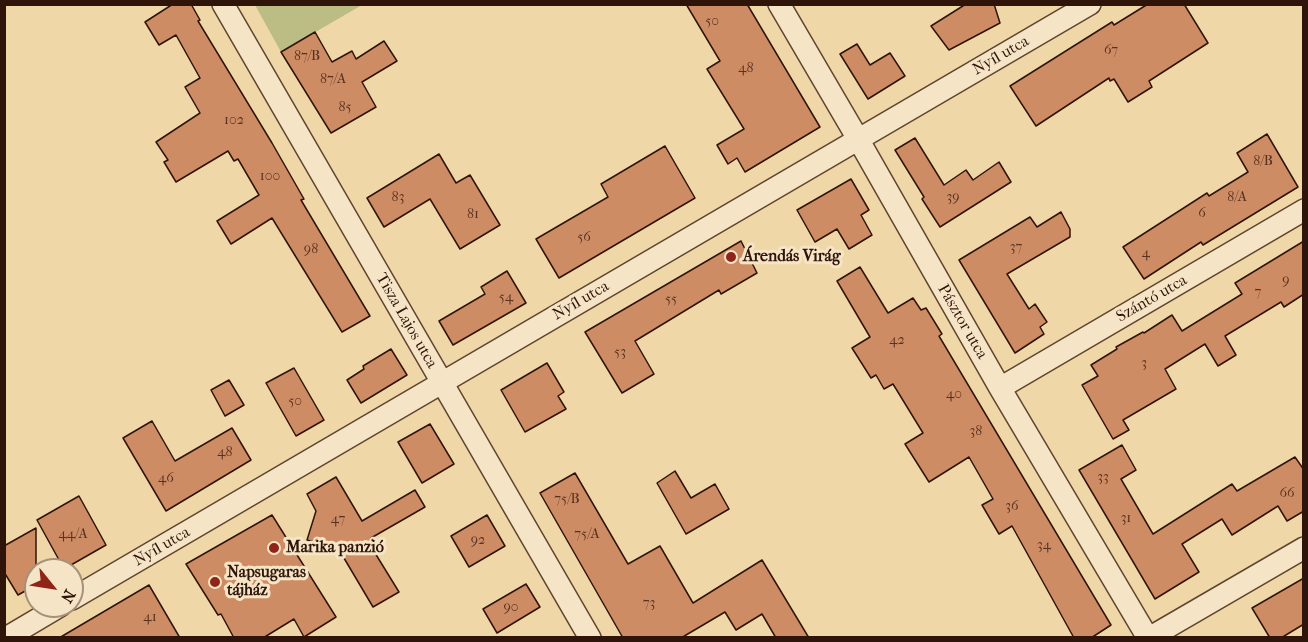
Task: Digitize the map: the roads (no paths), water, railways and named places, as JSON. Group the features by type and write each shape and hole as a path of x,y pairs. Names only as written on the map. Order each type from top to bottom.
{"street":[{"name":"Tisza Lajos utca","path":"223,4 590,638"},
{"name":"Pásztor utca","path":"779,4 1000,388 1148,638"},
{"name":"Nyíl utca","path":"84,592 1090,4"},
{"name":"Szántó utca","path":"1000,388 1304,210"},
{"path":"1148,638 1304,549"},
{"path":"6,638 40,618"}],"place":[{"name":"Árendás Virág","path":"731,257"},
{"name":"Marika panzió","path":"274,548"},
{"name":"Napsugaras tájház","path":"215,582"}]}
